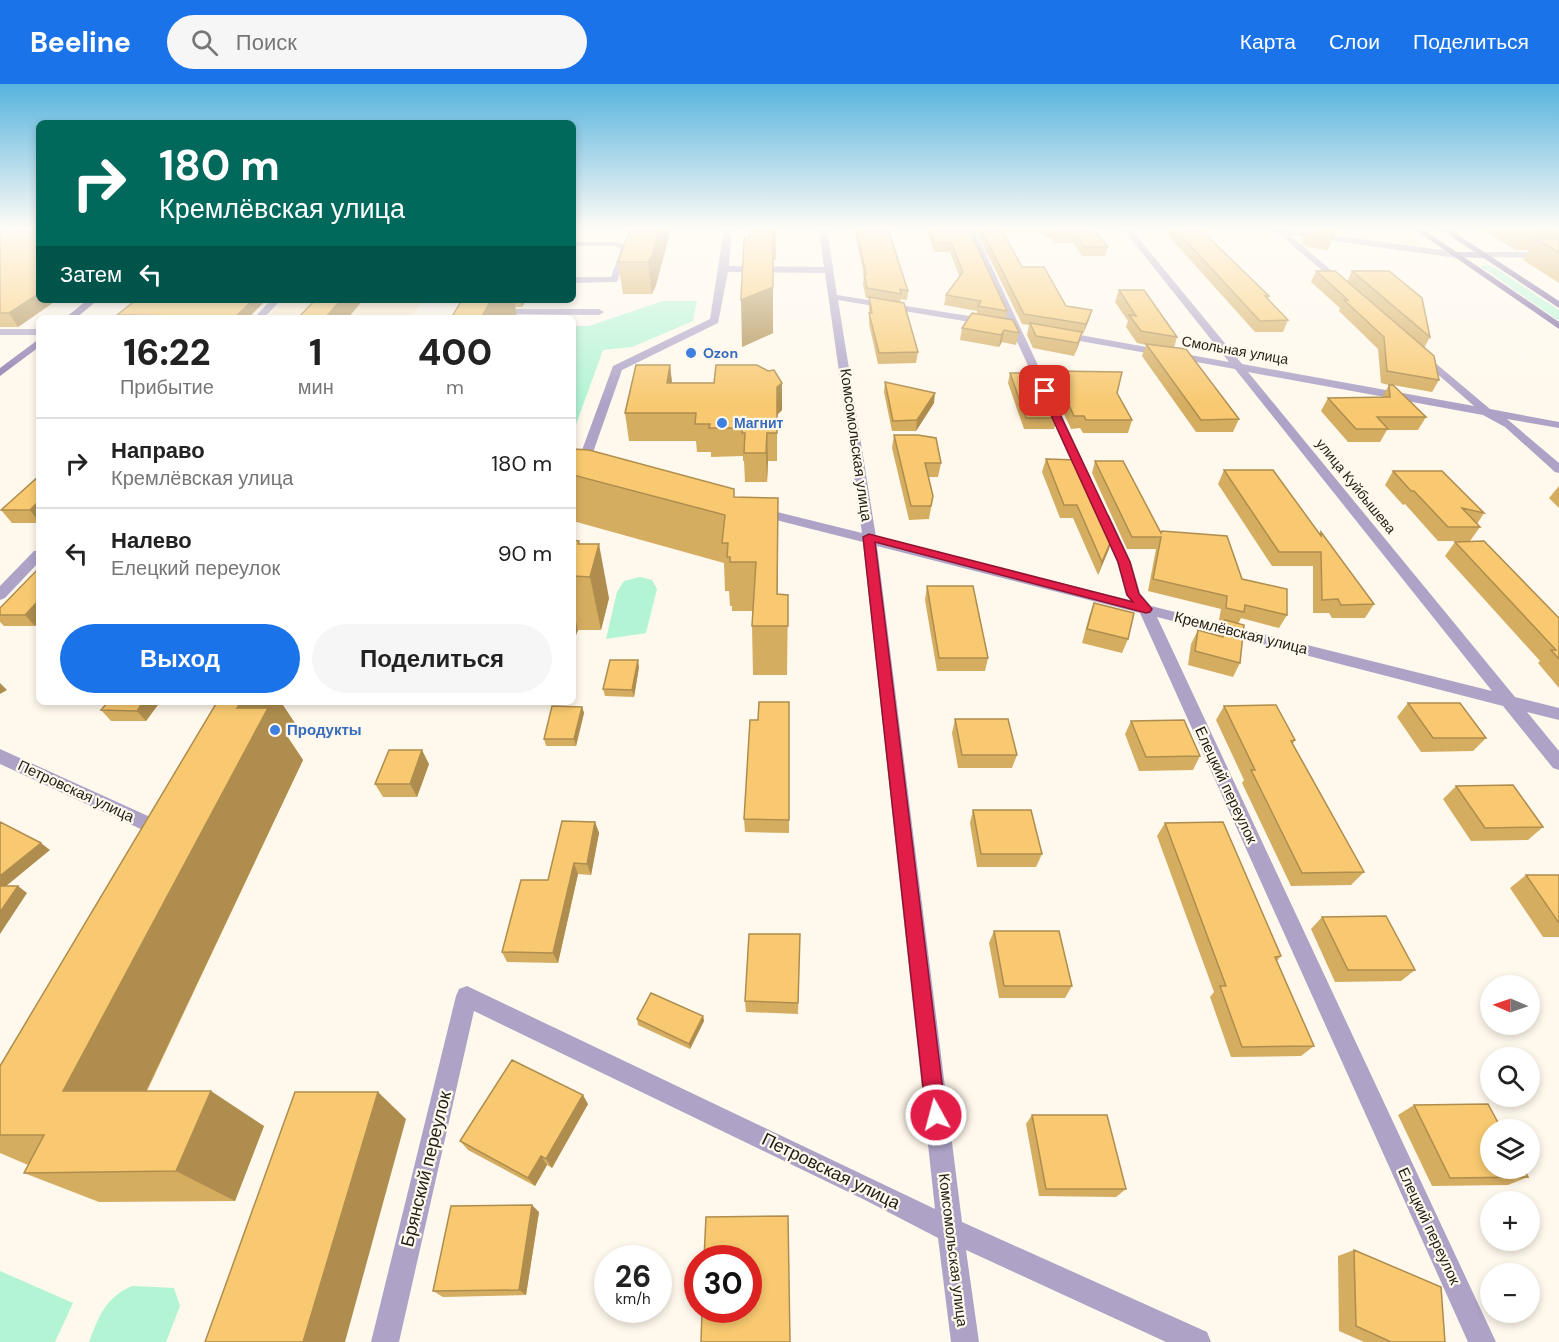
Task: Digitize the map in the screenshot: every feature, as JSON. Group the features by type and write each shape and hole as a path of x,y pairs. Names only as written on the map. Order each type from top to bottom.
{"main road":[{"path":"1503,288 1559,326"},
{"path":"1534,288 1559,304"},
{"path":"74,315 89,303"},
{"path":"0,373 36,344"}],"street":[{"path":"580,470 617,368 715,321 721,288"},
{"name":"Комсомольская улица","path":"833,288 869,537 965,1342"},
{"name":"Елецкий переулок","path":"1000,288 1021,328 1124,562 1133,595 1146,609 1482,1342"},
{"name":"улица Куйбышева","path":"1175,288 1559,763"},
{"path":"1346,288 1352,293"},
{"path":"834,297 1021,328"},
{"path":"262,315 273,303"},
{"path":"535,312 540,303"},
{"path":"484,312 598,312"},
{"path":"0,332 36,332"},
{"name":"Смольная улица","path":"1049,333 1559,425"},
{"path":"1415,349 1487,412 1509,425 1559,469"},
{"name":"Кремлёвская улица","path":"746,508 869,537 1559,714"},
{"path":"0,595 36,557"},
{"name":"Петровская улица","path":"0,756 152,826"},
{"path":"140,846 163,806"},
{"name":"Петровская улица","path":"467,996 874,1191 950,1230 1197,1342"},
{"name":"Брянский переулок","path":"385,1342 467,996"}],"shaded area":[{"path":"281,303 421,303 413,315 269,315"}],"green space":[{"path":"1511,288 1526,288 1559,310 1559,321"},
{"path":"663,301 697,301 693,321 632,347 603,350 576,425 576,326 589,326"},
{"path":"640,577 652,580 657,589 646,633 606,639 617,592 624,581"},
{"path":"0,1271 73,1303 55,1342 0,1342"},
{"path":"132,1286 174,1288 180,1306 166,1342 89,1342 109,1302"}],"building":[{"path":"0,288 36,288 36,295 9,313 0,313"},
{"path":"742,288 771,288 741,300"},
{"path":"867,288 907,288 908,291 900,289 901,294"},
{"path":"951,288 996,288 1007,311 978,306 981,301 946,295"},
{"path":"1011,288 1056,288 1066,306 1092,310 1086,324 1024,314"},
{"path":"1229,288 1260,288 1269,296 1265,296 1288,320 1260,321"},
{"path":"1334,288 1354,288 1434,356 1439,380 1387,371 1384,337 1344,300 1348,300"},
{"path":"1372,288 1409,288 1422,298 1430,337"},
{"path":"1119,290 1144,290 1177,337 1141,331 1129,315 1136,316"},
{"path":"869,297 904,303 918,352 879,353 869,313 872,313"},
{"path":"132,303 250,303 237,315 117,315"},
{"path":"312,303 338,303 328,315 301,315"},
{"path":"460,303 489,303 483,315 453,315"},
{"path":"972,313 1013,320 1019,333 1004,330 1001,335 962,328"},
{"path":"1030,323 1082,332 1078,343 1036,336"},
{"path":"1146,344 1186,349 1239,419 1201,420"},
{"path":"636,365 670,365 667,383 714,383 716,365 757,365 768,371 774,370 782,383 777,387 777,433 767,433 766,453 744,453 745,433 742,433 742,428 709,428 710,424 695,424 696,413 625,413"},
{"path":"1053,371 1122,372 1117,393 1132,420 1086,420 1084,416 1074,416"},
{"path":"1010,373 1036,373 1057,418 1026,418"},
{"path":"885,382 935,393 917,420 893,421"},
{"path":"1389,385 1393,385 1426,417 1377,417 1388,429 1356,429 1328,398 1390,397"},
{"path":"894,435 936,438 941,463 925,463 933,496 931,506 911,506"},
{"path":"576,449 589,450 734,489 734,497 778,498 777,594 788,595 788,626 752,626 756,562 730,562 730,557 727,557 728,543 722,543 725,515 576,476"},
{"path":"1046,459 1078,460 1113,536 1102,562 1077,505 1064,505"},
{"path":"1095,461 1123,461 1161,533 1162,531 1227,536 1242,579 1287,589 1287,615 1245,605 1244,612 1226,608 1227,596 1153,579 1161,537 1132,537"},
{"path":"1224,470 1273,470 1374,604 1341,605 1338,599 1322,600 1321,552 1279,552"},
{"path":"1393,471 1442,471 1484,513 1462,508 1480,527 1448,527"},
{"path":"36,479 36,504 30,510 1,510"},
{"path":"576,540 579,541 578,544 599,544 590,577 576,576"},
{"path":"1484,541 1559,618 1559,659 1551,650 1556,650 1455,542"},
{"path":"36,571 36,603 25,615 0,615 0,608"},
{"path":"927,586 973,586 988,658 939,658"},
{"path":"1094,603 1134,613 1128,639 1087,629"},
{"path":"1225,620 1244,625 1240,663 1195,651 1198,630 1223,637"},
{"path":"610,660 638,660 632,690 603,689"},
{"path":"759,702 789,702 789,820 744,819 750,720 758,720"},
{"path":"1408,703 1460,703 1486,738 1433,738"},
{"path":"105,705 141,705 137,711 101,710"},
{"path":"215,705 268,708 63,1091 211,1091 176,1171 24,1173 44,1135 0,1135 0,1066"},
{"path":"1276,705 1295,740 1291,741 1364,872 1302,873 1251,770 1255,770 1224,706"},
{"path":"552,706 582,707 574,739 544,739"},
{"path":"955,719 1008,719 1017,755 962,755"},
{"path":"1184,720 1200,756 1146,757 1131,721"},
{"path":"389,750 422,750 410,784 375,784"},
{"path":"1513,785 1543,827 1485,828 1456,786"},
{"path":"973,810 1031,810 1042,854 981,854"},
{"path":"562,821 595,822 587,864 574,863 553,953 502,952 521,880 548,880"},
{"path":"0,822 41,843 0,876"},
{"path":"1223,822 1281,956 1275,957 1314,1046 1242,1047 1220,986 1226,986 1165,823"},
{"path":"1526,875 1559,875 1559,923"},
{"path":"0,886 18,886 0,912"},
{"path":"1386,916 1415,970 1348,970 1322,917"},
{"path":"994,931 1059,931 1072,986 1004,986"},
{"path":"749,934 800,934 798,1003 745,1001"},
{"path":"651,993 703,1016 689,1044 637,1019"},
{"path":"512,1060 583,1095 546,1159 541,1156 528,1178 460,1141"},
{"path":"295,1092 378,1092 303,1342 205,1342"},
{"path":"1480,1104 1480,1107 1490,1107 1496,1119 1480,1119 1480,1178 1450,1178 1414,1105"},
{"path":"1032,1115 1107,1115 1126,1189 1046,1189"},
{"path":"532,1205 519,1290 433,1291 451,1206"},
{"path":"788,1216 790,1342 701,1342 702,1323 762,1323 762,1245 705,1245 706,1217"},
{"path":"1354,1250 1441,1287 1445,1342 1391,1342 1356,1326"}],"place":[{"name":"Ozon","path":"691,353"},
{"name":"Магнит","path":"722,423"},
{"name":"Продукты","path":"275,730"}],"route":[{"path":"936,1115 869,537 1146,609 1133,595 1124,562 1045,391"}]}
